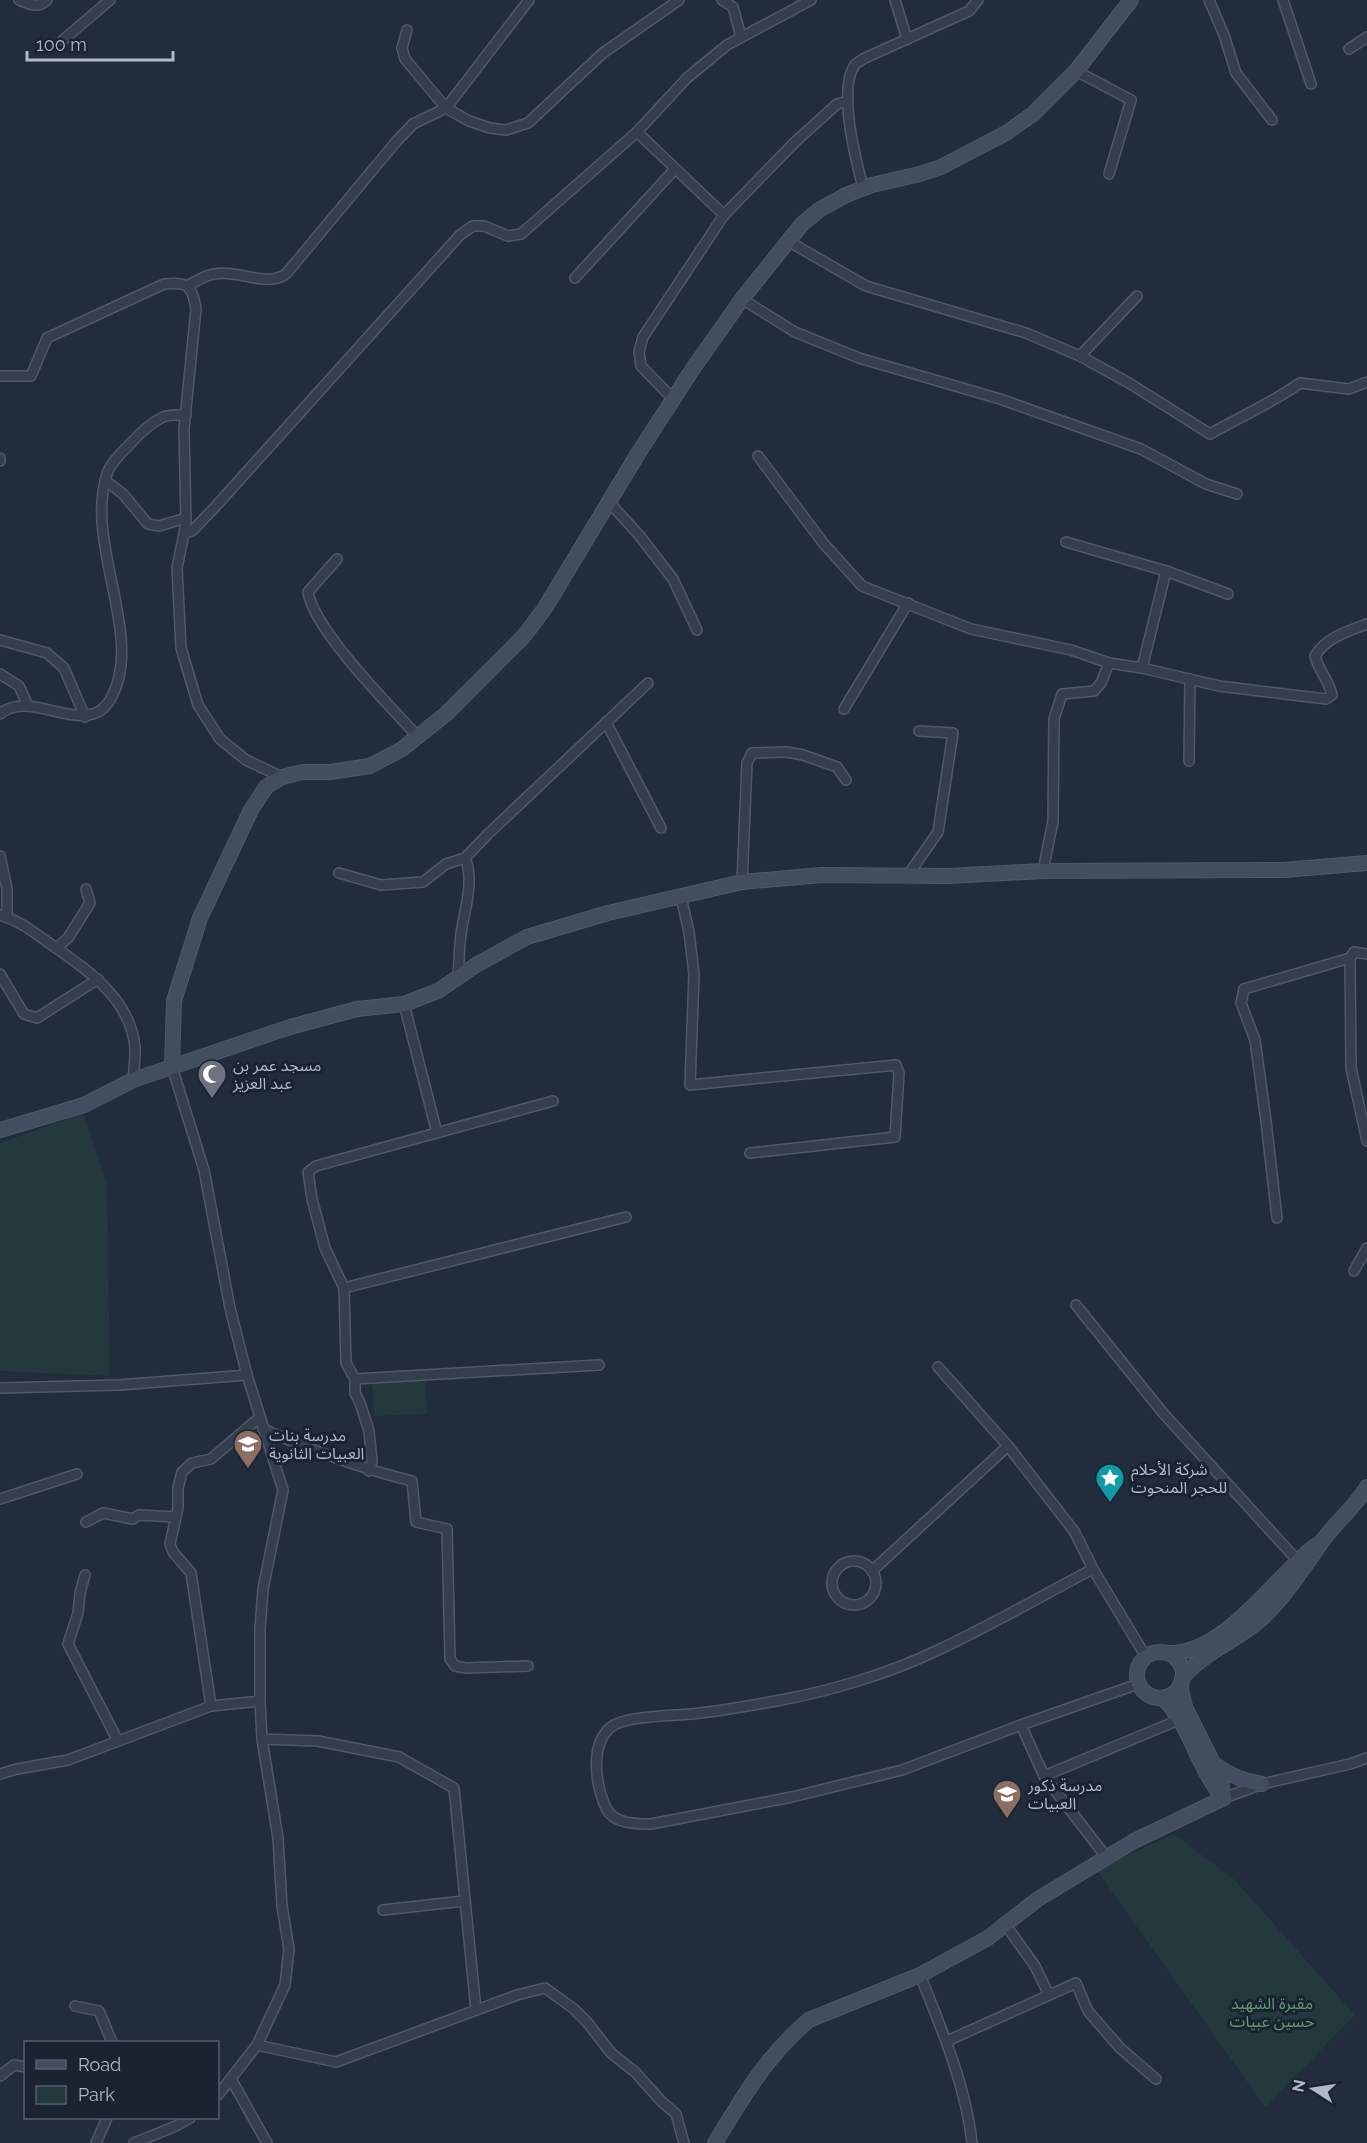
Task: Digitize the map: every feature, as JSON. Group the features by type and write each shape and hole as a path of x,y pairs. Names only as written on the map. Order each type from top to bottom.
{"street":[{"path":"19,0 33,6 43,4 47,0"},
{"path":"63,40 110,0"},
{"path":"187,286 214,273 279,279 286,274 407,130 425,117 446,108 529,0"},
{"path":"407,30 402,48 405,59 446,108 469,121 490,128 506,130 528,123 603,53 679,0"},
{"path":"722,0 733,7 741,37"},
{"path":"184,534 193,530 216,506 460,235 473,226 484,226 508,236 521,234 637,132 687,78 727,45 811,0"},
{"path":"895,0 907,39"},
{"path":"863,188 848,101 848,84 854,65 969,11 978,0"},
{"path":"219,2095 257,2045 285,1984 289,1949 282,1906 278,1838 262,1739 260,1701 260,1629 263,1589 283,1490 247,1374 230,1308 204,1170 172,1067 174,1000 200,918 251,810 266,787 282,777 302,772 330,772 370,766 402,749 446,714 524,636 545,608 673,399 742,299 802,224 819,210 863,188 941,167 1006,133 1033,114 1076,71 1131,0"},
{"path":"1209,0 1224,35 1236,73 1272,120"},
{"path":"1283,0 1311,84"},
{"path":"1349,49 1367,37"},
{"path":"1076,71 1131,100 1108,174"},
{"path":"673,399 641,366 639,352 643,337 724,215 795,142 837,104 848,101"},
{"path":"637,132 724,215"},
{"path":"575,278 675,169"},
{"path":"788,241 866,286 1026,333 1080,356 1129,383 1210,434 1277,399 1300,383 1349,389 1367,382"},
{"path":"0,376 31,376 47,338 164,284 179,282 193,293 196,309 186,415 186,518 177,567 181,648 198,705 220,739 246,760 282,777"},
{"path":"1080,356 1137,296"},
{"path":"742,299 795,332 859,358 1000,399 1141,450 1206,484 1237,494"},
{"path":"0,714 4,710 28,706 85,717 100,712 109,701 122,668 122,649 111,575 104,550 102,512 106,481 109,470 120,454 140,433 164,416 186,415"},
{"path":"758,456 824,544 862,586 971,628 1071,650 1109,663 1142,668 1219,686 1326,699 1332,695 1329,682 1317,666 1315,656 1321,646 1346,632 1367,624"},
{"path":"106,481 123,494 148,524 159,526 186,518"},
{"path":"609,502 639,535 673,579 697,630"},
{"path":"1066,542 1166,571 1228,594"},
{"path":"338,559 308,592 310,602 339,648 418,737"},
{"path":"1142,668 1166,571"},
{"path":"844,709 908,603"},
{"path":"0,640 47,653 64,668 85,717"},
{"path":"1043,871 1053,820 1054,719 1062,694 1094,691 1101,682 1109,663"},
{"path":"0,674 19,686 28,706"},
{"path":"1189,761 1190,679"},
{"path":"339,873 381,885 423,882 446,864 465,858 648,683"},
{"path":"606,722 661,828"},
{"path":"908,875 938,832 954,733 919,731"},
{"path":"742,882 747,763 752,753 787,752 803,755 837,767 846,780"},
{"path":"0,856 7,889 3,916 18,922 56,948 98,979 117,1000 128,1021 135,1047 134,1080"},
{"path":"458,978 460,936 468,889 465,858"},
{"path":"0,1130 84,1105 134,1080 290,1027 357,1009 404,1004 438,992 476,965 527,937 608,913 742,882 822,875 949,876 1043,871 1284,870 1367,862"},
{"path":"56,948 68,938 90,903 86,888"},
{"path":"681,897 690,932 694,974 690,1085 896,1065 899,1073 895,1137 750,1153"},
{"path":"1367,954 1354,952 1350,958 1351,1068 1367,1141"},
{"path":"1277,1218 1254,1040 1241,1004 1244,990 1350,958"},
{"path":"0,974 24,1014 37,1018 98,979"},
{"path":"404,1004 436,1133"},
{"path":"369,1471 372,1461 369,1431 355,1393 355,1379 346,1363 344,1288 325,1248 312,1199 308,1172 316,1166 553,1101"},
{"path":"344,1288 626,1217"},
{"path":"1354,1271 1367,1248"},
{"path":"1076,1305 1163,1413 1297,1560"},
{"path":"355,1379 599,1365"},
{"path":"938,1367 1008,1446 1074,1531 1146,1657"},
{"path":"0,1388 119,1385 247,1374"},
{"path":"211,1706 191,1573 173,1552 170,1544 176,1517 178,1488 182,1472 192,1463 211,1459 260,1417"},
{"path":"263,1429 318,1453 369,1471 412,1481 416,1522 447,1529 450,1659 455,1666 466,1668 528,1666"},
{"path":"872,1571 1008,1446"},
{"path":"0,1498 77,1474"},
{"path":"1323,1539 1284,1594 1260,1619 1239,1636 1196,1663 1176,1691 1163,1698 1148,1695 1138,1684 1137,1669 1146,1657 1160,1652 1182,1653 1215,1638 1236,1623 1260,1601 1297,1560 1323,1539 1362,1496 1367,1487"},
{"path":"86,1522 103,1513 133,1519 139,1515 176,1517"},
{"path":"854,1561 872,1571 875,1578 874,1592 864,1602 850,1605 837,1598 832,1584 833,1577 841,1566 854,1561"},
{"path":"1094,1569 936,1652 873,1676 783,1700 700,1713 629,1720 611,1726 601,1740 597,1755 602,1799 609,1814 620,1821 651,1824 792,1797 902,1770 1138,1684"},
{"path":"85,1575 78,1613 68,1644 118,1741"},
{"path":"1168,1653 1179,1663 1185,1707 1221,1777 1224,1798"},
{"path":"1163,1698 1180,1719 1212,1785 1224,1798"},
{"path":"0,1774 68,1760 211,1706 260,1701"},
{"path":"1044,1776 1180,1719"},
{"path":"1021,1725 1044,1776 1107,1858"},
{"path":"262,1739 318,1741 399,1757 454,1788 476,2010"},
{"path":"715,2143 757,2074 809,2020 920,1975 988,1938 1038,1899 1134,1841 1224,1798 1262,1784 1367,1758"},
{"path":"1215,1766 1242,1780 1262,1784"},
{"path":"383,1910 464,1901"},
{"path":"1005,1924 1035,1966 1049,1995"},
{"path":"920,1975 947,2041 969,2118 972,2143"},
{"path":"947,2041 1076,1983 1088,2011 1120,2048 1156,2079"},
{"path":"257,2045 336,2062 517,1995 545,1988 574,2009 611,2054 635,2072 676,2114 684,2143"},
{"path":"75,2006 99,2012 111,2041"},
{"path":"0,2076 14,2065 24,2067"},
{"path":"231,2079 267,2143"},
{"path":"96,2143 107,2119"},
{"path":"134,2143 188,2119"}],"green space":[{"path":"83,1113 107,1185 110,1376 0,1371 0,1143"},
{"path":"425,1377 427,1414 374,1416 372,1382"},
{"name":"مقبرة الشهيد حسين عبيات","path":"1174,1834 1235,1880 1355,2015 1265,2107 1096,1869"}],"place":[{"name":"مسجد عمر بن عبد العزيز","path":"212,1100"},
{"name":"مدرسة بنات العبيات الثانوية","path":"248,1470"},
{"name":"شركة الأحلام للحجر المنحوت","path":"1110,1504"},
{"name":"مدرسة ذكور العبيات","path":"1007,1820"}]}
